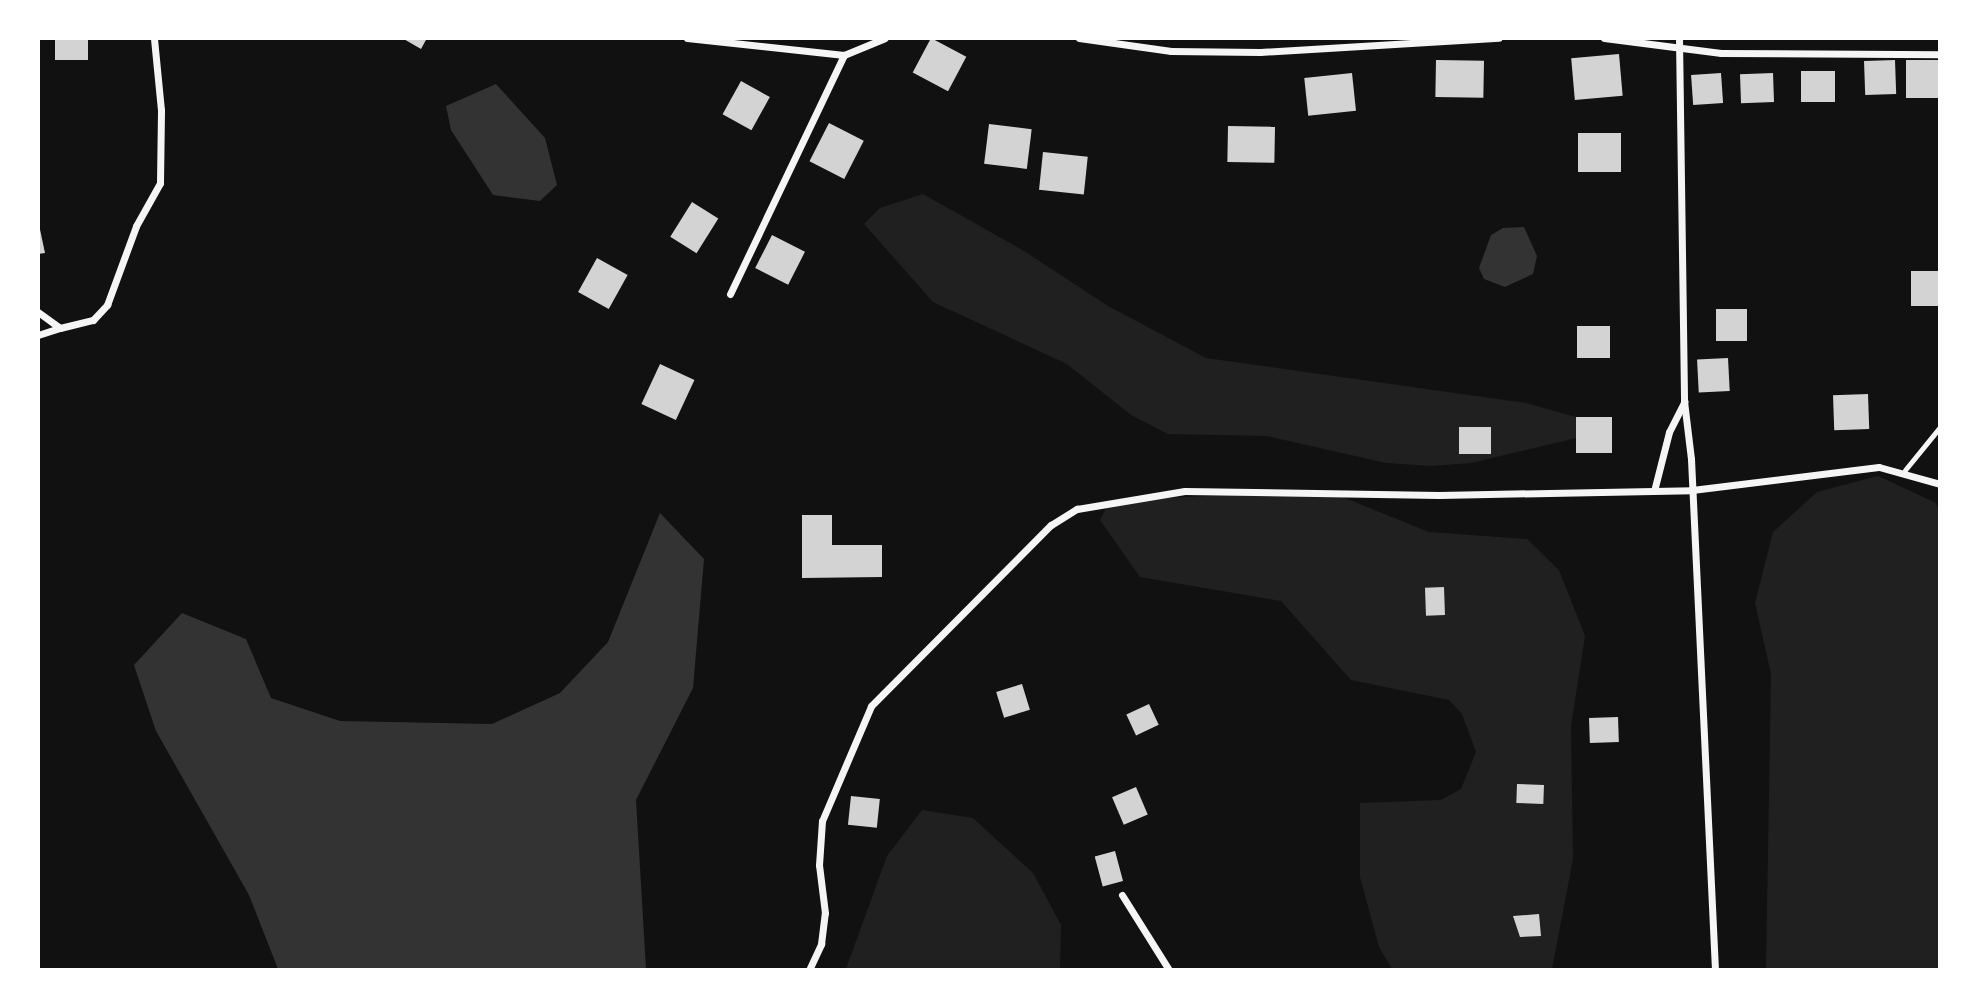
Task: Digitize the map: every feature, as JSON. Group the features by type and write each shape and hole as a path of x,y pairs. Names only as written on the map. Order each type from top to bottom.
{"street":[{"path":"38,335 93,320 107,305 135,226 160,183 161,110 154,38"},
{"path":"687,38 844,55 885,38"},
{"path":"1079,38 1171,51 1259,52 1499,38"},
{"path":"1604,38 1680,43 1721,53 1940,54"},
{"path":"1680,43 1684,401 1692,490 1714,970"},
{"path":"730,294 844,55"},
{"path":"38,312 60,328"},
{"path":"1654,491 1669,432 1684,401"},
{"path":"809,970 821,944 825,914 819,865 822,821 871,706 1051,525 1077,509 1185,491 1439,495 1692,490 1879,467 1905,470 1940,484"},
{"path":"1122,895 1169,970"}],"lane":[{"path":"1905,470 1940,427"},
{"path":"1931,440 1940,438"}],"shaded area":[{"path":"496,84 545,138 557,185 540,201 493,195 451,130 446,106"},
{"path":"923,194 1024,251 1108,306 1206,358 1526,403 1576,417 1593,434 1471,463 1432,466 1386,463 1267,436 1168,434 1131,415 1067,364 933,302 864,224 880,208"},
{"path":"1524,227 1537,256 1533,274 1505,287 1484,279 1479,268 1491,235 1503,228"},
{"path":"1878,476 1936,503 1939,511 1939,969 1766,969 1771,674 1755,603 1773,532 1817,492"},
{"path":"1325,490 1429,532 1527,539 1559,570 1585,636 1571,726 1573,859 1552,969 1392,969 1379,947 1360,877 1360,803 1441,800 1461,789 1476,752 1462,714 1449,700 1351,680 1281,601 1140,577 1100,520 1110,501"},
{"path":"660,513 704,559 693,688 636,800 646,969 278,969 249,895 156,731 134,665 182,613 246,639 271,698 340,721 492,724 560,693 608,642"},
{"path":"922,810 973,818 1033,873 1061,925 1060,969 846,969 887,856"}],"building":[{"path":"55,38 88,38 88,60 55,60"},
{"path":"402,38 427,38 421,49"},
{"path":"931,38 966,57 948,91 913,72"},
{"path":"1619,54 1623,96 1575,100 1571,58"},
{"path":"1436,60 1484,61 1483,98 1435,97"},
{"path":"1895,60 1896,94 1865,95 1864,61"},
{"path":"1906,60 1940,60 1940,98 1906,98"},
{"path":"1801,71 1835,71 1835,102 1801,102"},
{"path":"1352,73 1356,111 1308,116 1304,78"},
{"path":"1721,73 1723,103 1693,105 1691,75"},
{"path":"1773,73 1774,102 1741,103 1740,74"},
{"path":"741,81 770,97 751,130 723,114"},
{"path":"829,123 864,141 844,179 809,161"},
{"path":"989,124 1032,129 1027,169 984,164"},
{"path":"1228,126 1275,127 1274,163 1227,162"},
{"path":"1578,133 1621,133 1621,172 1578,172"},
{"path":"1043,152 1088,157 1084,194 1039,190"},
{"path":"692,202 718,218 697,253 670,237"},
{"path":"38,220 45,253 38,254"},
{"path":"772,235 805,252 788,285 755,268"},
{"path":"597,258 628,275 609,309 578,292"},
{"path":"1911,271 1940,271 1940,306 1911,306"},
{"path":"1716,309 1747,309 1747,341 1716,341"},
{"path":"1577,326 1610,326 1610,358 1577,358"},
{"path":"1728,358 1730,391 1699,393 1697,360"},
{"path":"660,364 694,380 676,420 641,404"},
{"path":"1868,394 1869,429 1834,430 1833,395"},
{"path":"1576,417 1612,417 1612,453 1576,453"},
{"path":"1459,427 1491,427 1491,454 1459,454"},
{"path":"802,515 832,515 832,545 882,545 882,577 802,578"},
{"path":"1444,587 1445,615 1426,616 1425,588"},
{"path":"1022,684 1030,710 1004,718 996,692"},
{"path":"1149,704 1159,725 1136,735 1126,715"},
{"path":"1618,717 1619,742 1590,743 1589,718"},
{"path":"1517,784 1544,785 1543,804 1516,803"},
{"path":"1136,787 1148,815 1124,825 1112,797"},
{"path":"851,796 880,799 877,828 848,825"},
{"path":"1115,851 1123,881 1103,886 1095,856"},
{"path":"1539,914 1541,936 1520,937 1513,916"}]}
